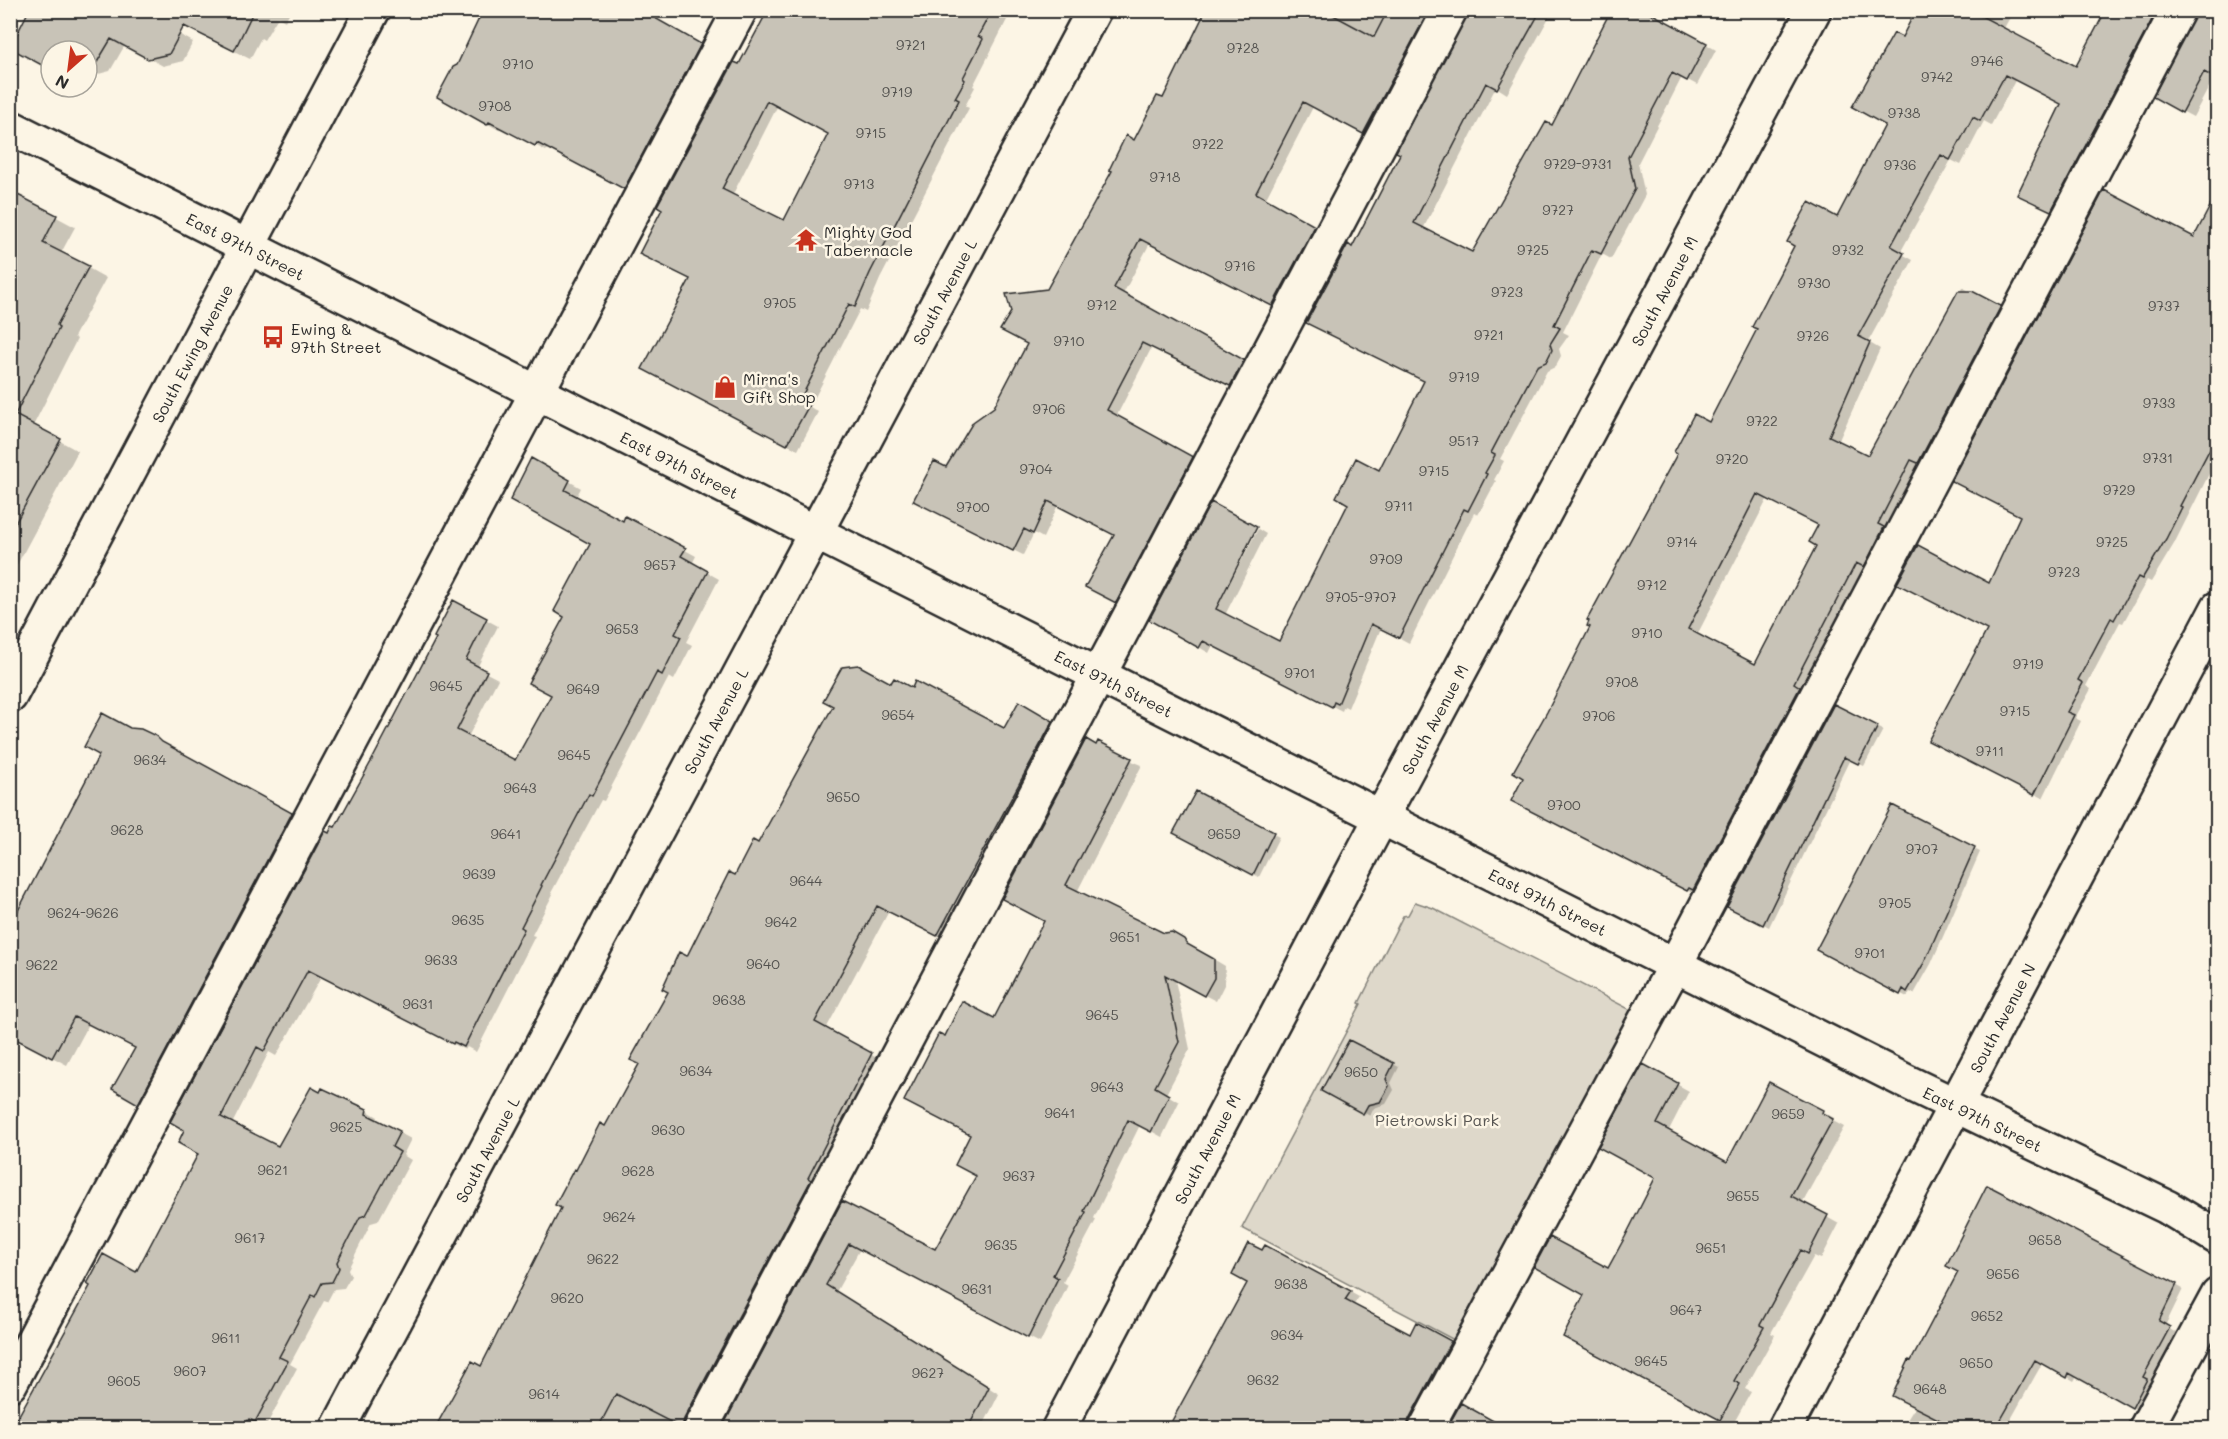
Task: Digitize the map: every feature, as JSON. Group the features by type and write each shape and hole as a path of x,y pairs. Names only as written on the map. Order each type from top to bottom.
{"street":[{"name":"South Ewing Avenue","path":"10,696 373,10"},
{"path":"10,1384 740,10"},
{"name":"South Avenue L","path":"338,1428 1094,10"},
{"path":"701,1428 1450,10"},
{"name":"South Avenue M","path":"1059,1428 1814,10"},
{"path":"1426,1428 1674,965 2178,10"},
{"name":"East 97th Street","path":"10,127 1956,1107 2167,1207 2217,1238"},
{"name":"South Avenue N","path":"1785,1428 2217,608"},
{"path":"2146,1428 2217,1295"}],"green space":[{"name":"Pietrowski Park","path":"1415,902 1433,908 1631,1010 1456,1341 1242,1228 1361,1004 1359,1003 1403,916 1408,915"}],"building":[{"path":"29,10 254,10 234,51 184,26 169,54 148,59 111,39 99,59 99,39 39,39 39,64 10,48"},
{"path":"483,10 641,10 701,44 624,189 537,143 535,146 489,122 487,125 437,97 453,67 457,65"},
{"path":"768,10 992,10 978,36 983,39 955,98 959,100 870,273 855,307 849,304 800,400 809,405 787,445 642,369 690,279 639,254 662,209 657,206 734,62 739,64","holes":["767,101 828,134 784,220 722,189"]},
{"path":"1206,10 1324,10 1374,37 1388,10 1429,10 1363,134 1303,102 1256,193 1315,226 1272,306 1140,239 1114,288 1244,360 1230,386 1142,343 1107,410 1193,457 1116,603 1085,587 1114,535 1048,501 1033,534 1024,529 1013,551 913,501 934,461 946,467 973,422 994,407 1027,344 1000,330 1011,312 1006,294 1047,289 1112,171 1109,170 1126,135 1134,140 1157,96 1163,98"},
{"path":"1469,10 1541,10 1497,89 1486,83 1414,223 1472,252 1546,122 1552,125 1611,10 1645,10 1707,43 1687,81 1672,73 1628,157 1635,189 1601,254 1592,250 1554,325 1560,328 1550,344 1552,350 1546,362 1537,366 1491,453 1495,455 1485,473 1487,474 1468,511 1464,509 1399,638 1371,624 1338,704 1334,702 1332,707 1203,641 1199,648 1149,620 1211,502 1257,527 1216,609 1279,641 1348,504 1336,497 1356,458 1379,470 1424,381 1306,323 1348,244 1352,247 1400,154 1396,152"},
{"path":"1916,10 1970,10 2076,66 2106,10 2157,10 2051,211 2017,195 2061,104 2005,75 1980,121 1973,117 1950,160 1941,155 1891,246 1904,253 1858,336 1870,342 1829,436 1868,455 1958,291 1972,291 2001,306 1918,463 1911,460 1878,524 1884,527 1864,567 1856,563 1794,683 1800,687 1693,890 1689,888 1687,891 1511,801 1523,778 1513,772 1547,712 1590,627 1587,626 1589,621 1587,620 1677,454 1674,452 1694,414 1709,422 1757,329 1752,327 1794,246 1787,242 1809,202 1837,217 1885,125 1852,107 1894,33 1902,37","holes":["1757,494 1818,525 1809,542 1816,546 1755,664 1688,629"]},
{"path":"2197,10 2217,10 2217,79 2204,72 2182,113 2153,97"},
{"path":"2104,190 2194,237 2217,193 2217,435 2180,506 2182,507 2166,539 2142,579 2138,577 2114,620 2111,618 2078,680 2083,683 2067,712 2074,715 2034,795 1928,741 1987,630 1897,584 1918,545 1989,583 2020,516 1951,481"},
{"path":"10,191 57,215 43,243 89,266 57,325 59,328 15,415 61,439 10,533"},
{"path":"531,458 570,480 565,490 623,521 625,516 686,548 681,556 708,571 675,634 681,637 662,675 657,672 592,796 589,794 541,885 521,927 524,929 464,1047 454,1042 453,1044 308,970 264,1051 257,1047 221,1117 278,1146 311,1087 320,1092 322,1088 367,1109 366,1114 400,1131 392,1147 400,1152 366,1215 360,1217 337,1262 339,1268 332,1282 322,1283 315,1297 312,1295 279,1357 288,1361 255,1422 249,1419 243,1428 12,1428 90,1286 87,1284 103,1254 136,1272 198,1154 178,1143 184,1130 170,1122 325,831 329,833 332,826 335,827 372,760 436,638 434,637 453,600 487,618 466,660 487,671 457,730 515,760 551,695 528,683 564,617 554,611 590,544 510,500"},
{"path":"858,665 891,683 894,678 912,688 915,681 1004,728 1019,701 1053,721 937,936 877,906 815,1022 872,1053 808,1178 811,1180 684,1419 682,1428 616,1394 598,1428 435,1428 472,1361 481,1366 561,1208 555,1205 600,1123 605,1126 639,1064 630,1060 668,992 662,989 679,952 687,956 729,872 735,875 753,840 758,843 833,706 823,701 842,667"},
{"path":"1834,704 1878,726 1858,764 1844,757 1763,925 1727,907"},
{"path":"102,713 130,728 141,729 156,736 162,742 292,813 138,1104 112,1089 135,1048 74,1017 52,1058 10,1036 10,926 99,755 84,747"},
{"path":"1086,739 1096,745 1098,741 1132,758 1066,885 1164,933 1172,932 1184,939 1187,944 1214,959 1214,978 1204,996 1165,975 1179,1042 1155,1087 1169,1095 1151,1132 1128,1120 1084,1211 1086,1212 1053,1275 1058,1278 1028,1338 849,1244 826,1285 989,1387 968,1428 722,1428 842,1201 935,1249 976,1176 955,1165 970,1135 904,1101 939,1033 945,1036 962,1001 994,1018 1044,921 1002,899"},
{"path":"1196,791 1274,832 1253,875 1173,833"},
{"path":"1892,805 1975,847 1924,963 1907,992 1903,989 1900,995 1816,950"},
{"name":"Pietrowski Park","path":"1349,1040 1394,1063 1386,1079 1389,1086 1380,1102 1368,1105 1363,1114 1321,1091"},
{"path":"1643,1064 1678,1083 1657,1124 1727,1162 1769,1082 1823,1110 1822,1113 1833,1119 1791,1196 1828,1215 1808,1254 1801,1250 1760,1325 1764,1327 1734,1381 1740,1384 1720,1420 1563,1337 1584,1295 1534,1267 1550,1237 1608,1268 1625,1237 1655,1178 1598,1147"},
{"path":"1987,1185 2177,1284 2159,1321 2170,1327 2143,1377 2147,1379 2132,1408 2069,1373 2067,1378 2035,1360 1996,1428 1956,1428 1892,1396 1909,1360 1911,1361 1958,1272 1946,1266"},
{"path":"1248,1243 1262,1250 1265,1245 1351,1291 1345,1300 1410,1334 1416,1322 1451,1341 1409,1419 1407,1428 1168,1428 1247,1283 1232,1275"},
{"path":"1461,1403 1506,1428 1447,1428"}],"place":[{"name":"Mighty God Tabernacle","path":"806,240"},
{"name":"Ewing & 97th Street","path":"273,337"},
{"name":"Mirna's Gift Shop","path":"725,387"}]}
